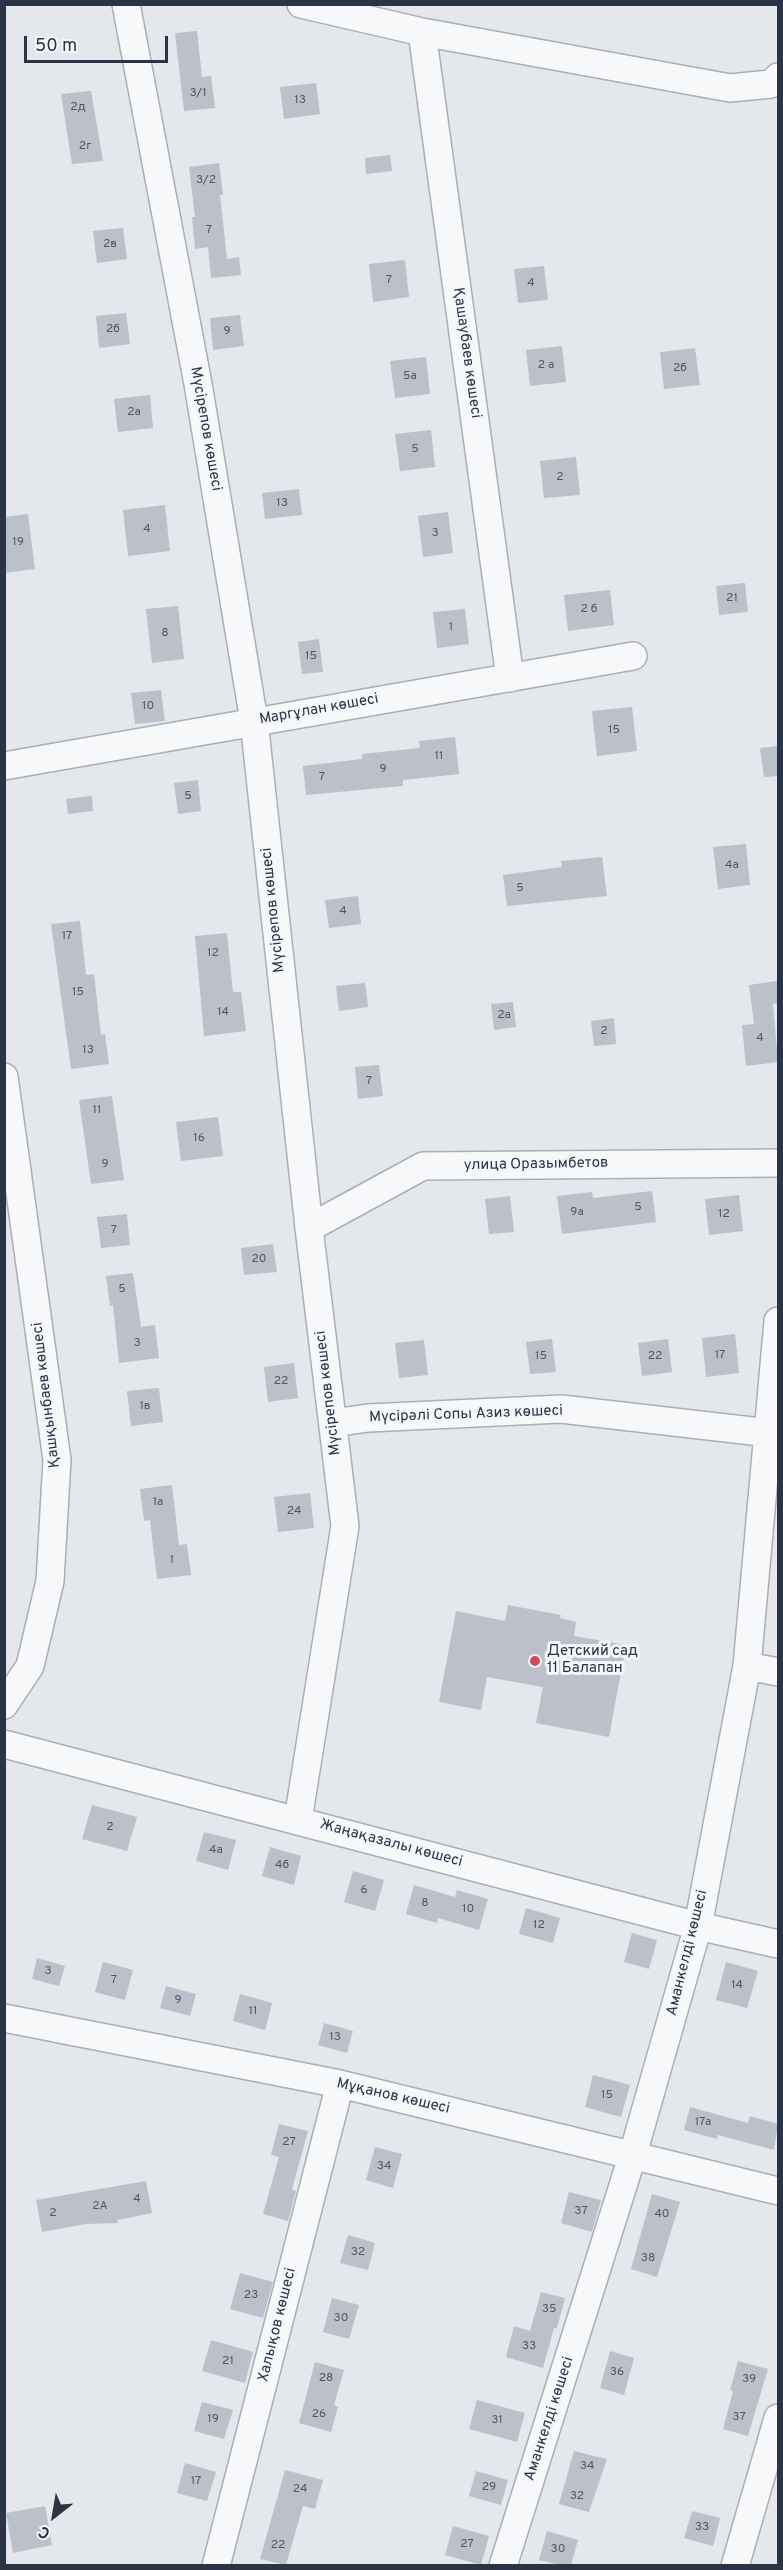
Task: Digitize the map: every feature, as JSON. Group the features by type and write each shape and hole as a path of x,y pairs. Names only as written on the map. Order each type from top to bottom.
{"street":[{"name":"Мүсірепов көшесі","path":"126,4 198,384 254,721 309,1228 345,1526 298,1820"},
{"path":"301,4 420,32 730,88 771,84 778,77"},
{"name":"Қашаубаев көшесі","path":"420,32 510,678"},
{"name":"Маргұлан көшесі","path":"4,766 633,656"},
{"name":"Қашқынбаев көшесі","path":"4,1077 57,1460 50,1581 30,1666 4,1705"},
{"name":"улица Оразымбетов","path":"309,1228 423,1166 778,1163"},
{"name":"Аманкелді көшесі","path":"503,2565 633,2154 698,1926 747,1666 773,1434 778,1321"},
{"name":"Мүсірәлі Сопы Азиз көшесі","path":"333,1423 368,1418 561,1409 773,1434"},
{"path":"747,1666 778,1672"},
{"name":"Жаңақазалы көшесі","path":"4,1744 698,1926 778,1944"},
{"name":"Мұқанов көшесі","path":"4,2018 340,2084 778,2191"},
{"name":"Халықов көшесі","path":"216,2565 340,2084"},
{"path":"735,2565 778,2418"}],"building":[{"path":"197,31 202,77 211,76 215,108 184,111 175,33"},
{"path":"316,83 320,114 284,119 280,87"},
{"path":"91,91 103,161 72,164 61,94"},
{"path":"390,155 392,171 366,174 365,158"},
{"path":"219,163 227,259 239,257 241,275 211,278 208,247 195,249 192,217 195,217 189,167"},
{"path":"123,228 127,259 97,263 93,231"},
{"path":"405,260 409,297 373,302 369,264"},
{"path":"544,266 548,300 518,303 514,269"},
{"path":"126,313 130,344 99,348 96,316"},
{"path":"240,315 244,346 213,350 210,318"},
{"path":"562,346 566,382 530,386 526,350"},
{"path":"695,348 700,385 664,389 660,352"},
{"path":"426,357 430,394 395,398 390,361"},
{"path":"150,395 153,428 118,432 114,399"},
{"path":"431,430 435,467 400,471 395,434"},
{"path":"576,457 580,495 544,498 540,461"},
{"path":"299,489 302,515 265,519 262,493"},
{"path":"165,505 170,551 128,556 123,510"},
{"path":"448,512 453,553 423,557 418,516"},
{"path":"28,514 35,569 4,573 4,517"},
{"path":"745,583 748,612 719,615 716,586"},
{"path":"610,590 614,625 568,631 564,595"},
{"path":"178,606 184,659 152,663 146,609"},
{"path":"465,609 469,644 437,648 433,612"},
{"path":"319,639 323,672 302,674 298,642"},
{"path":"161,690 165,721 135,724 131,693"},
{"path":"632,707 637,751 597,756 592,711"},
{"path":"455,737 459,774 403,780 403,786 306,795 303,766 362,759 362,754 420,748 419,741"},
{"path":"778,746 778,776 764,777 760,748"},
{"path":"198,780 201,811 178,814 174,783"},
{"path":"92,796 93,811 68,814 66,799"},
{"path":"746,844 750,885 718,889 713,847"},
{"path":"602,857 607,896 507,906 503,875 562,867 561,861"},
{"path":"358,896 361,924 329,928 325,900"},
{"path":"80,921 86,975 94,974 101,1035 105,1034 109,1064 71,1069 51,924"},
{"path":"227,933 233,992 241,992 246,1031 204,1036 195,936"},
{"path":"777,981 778,1003 773,1004 778,1062 746,1066 742,1025 754,1024 749,985"},
{"path":"365,983 368,1007 339,1011 336,986"},
{"path":"513,1002 516,1027 494,1030 491,1004"},
{"path":"614,1018 616,1044 594,1046 591,1021"},
{"path":"379,1065 383,1096 358,1099 355,1067"},
{"path":"112,1096 124,1180 91,1184 79,1100"},
{"path":"218,1117 223,1156 181,1161 176,1122"},
{"path":"652,1191 656,1222 562,1234 557,1196 592,1192 593,1198"},
{"path":"739,1195 743,1231 709,1235 705,1199"},
{"path":"510,1196 514,1232 489,1234 485,1199"},
{"path":"127,1214 130,1245 101,1248 97,1217"},
{"path":"273,1244 277,1272 244,1275 241,1248"},
{"path":"133,1273 141,1327 155,1325 159,1358 119,1363 113,1305 110,1306 106,1276"},
{"path":"735,1334 739,1373 706,1377 702,1338"},
{"path":"552,1339 556,1372 530,1374 526,1342"},
{"path":"668,1339 672,1372 642,1376 638,1343"},
{"path":"424,1340 428,1375 399,1378 395,1343"},
{"path":"294,1363 298,1398 268,1402 264,1367"},
{"path":"159,1388 163,1422 131,1426 127,1391"},
{"path":"172,1485 179,1545 187,1544 191,1575 157,1579 150,1520 144,1521 140,1489"},
{"path":"310,1493 314,1528 278,1532 274,1497"},
{"name":"Детский сад 11 Балапан","path":"508,1605 561,1615 560,1618 576,1622 574,1636 626,1645 609,1737 536,1723 543,1687 487,1677 481,1710 439,1702 456,1611 505,1621"},
{"path":"92,1805 137,1817 127,1851 82,1839"},
{"path":"204,1832 236,1840 228,1870 196,1861"},
{"path":"270,1847 301,1856 294,1885 262,1876"},
{"path":"353,1871 384,1880 375,1911 344,1902"},
{"path":"414,1885 455,1897 457,1890 488,1899 479,1930 438,1918 437,1923 406,1914"},
{"path":"526,1908 560,1918 553,1943 519,1934"},
{"path":"632,1933 657,1940 649,1969 624,1962"},
{"path":"37,1958 65,1966 59,1986 32,1979"},
{"path":"103,1962 133,1970 125,2000 95,1992"},
{"path":"726,1962 758,1971 747,2008 716,2000"},
{"path":"166,1986 196,1994 190,2016 160,2008"},
{"path":"240,1994 272,2003 265,2030 233,2021"},
{"path":"324,2023 353,2031 347,2053 318,2045"},
{"path":"593,2075 630,2085 621,2117 585,2107"},
{"path":"690,2107 748,2123 750,2116 778,2124 774,2150 718,2135 717,2139 684,2130"},
{"path":"279,2124 308,2131 292,2189 296,2191 288,2221 263,2214 279,2157 271,2155"},
{"path":"375,2147 402,2154 393,2188 366,2180"},
{"path":"146,2181 152,2213 117,2220 118,2223 86,2224 42,2232 36,2200"},
{"path":"569,2192 601,2200 592,2232 561,2223"},
{"path":"652,2194 680,2202 657,2277 631,2269"},
{"path":"348,2235 375,2243 368,2270 340,2263"},
{"path":"240,2273 273,2282 263,2318 230,2309"},
{"path":"541,2292 565,2298 543,2368 506,2357 514,2326 530,2331"},
{"path":"332,2298 359,2305 349,2339 323,2332"},
{"path":"211,2340 253,2352 245,2383 202,2371"},
{"path":"610,2351 634,2358 624,2395 600,2388"},
{"path":"738,2361 768,2369 748,2436 723,2429"},
{"path":"315,2362 344,2370 334,2405 338,2407 331,2432 299,2423"},
{"path":"477,2400 525,2413 517,2442 469,2429"},
{"path":"202,2402 233,2410 224,2439 194,2431"},
{"path":"574,2451 607,2459 589,2512 559,2504"},
{"path":"185,2463 216,2472 207,2501 177,2493"},
{"path":"285,2470 323,2480 315,2509 303,2506 286,2565 260,2559"},
{"path":"476,2471 508,2480 501,2505 469,2496"},
{"path":"45,2506 52,2545 13,2553 6,2513"},
{"path":"692,2511 720,2518 713,2546 684,2538"},
{"path":"453,2526 489,2536 481,2565 445,2555"},
{"path":"547,2531 578,2540 571,2565 539,2560"}],"place":[{"name":"Детский сад 11 Балапан","path":"535,1661"}]}
